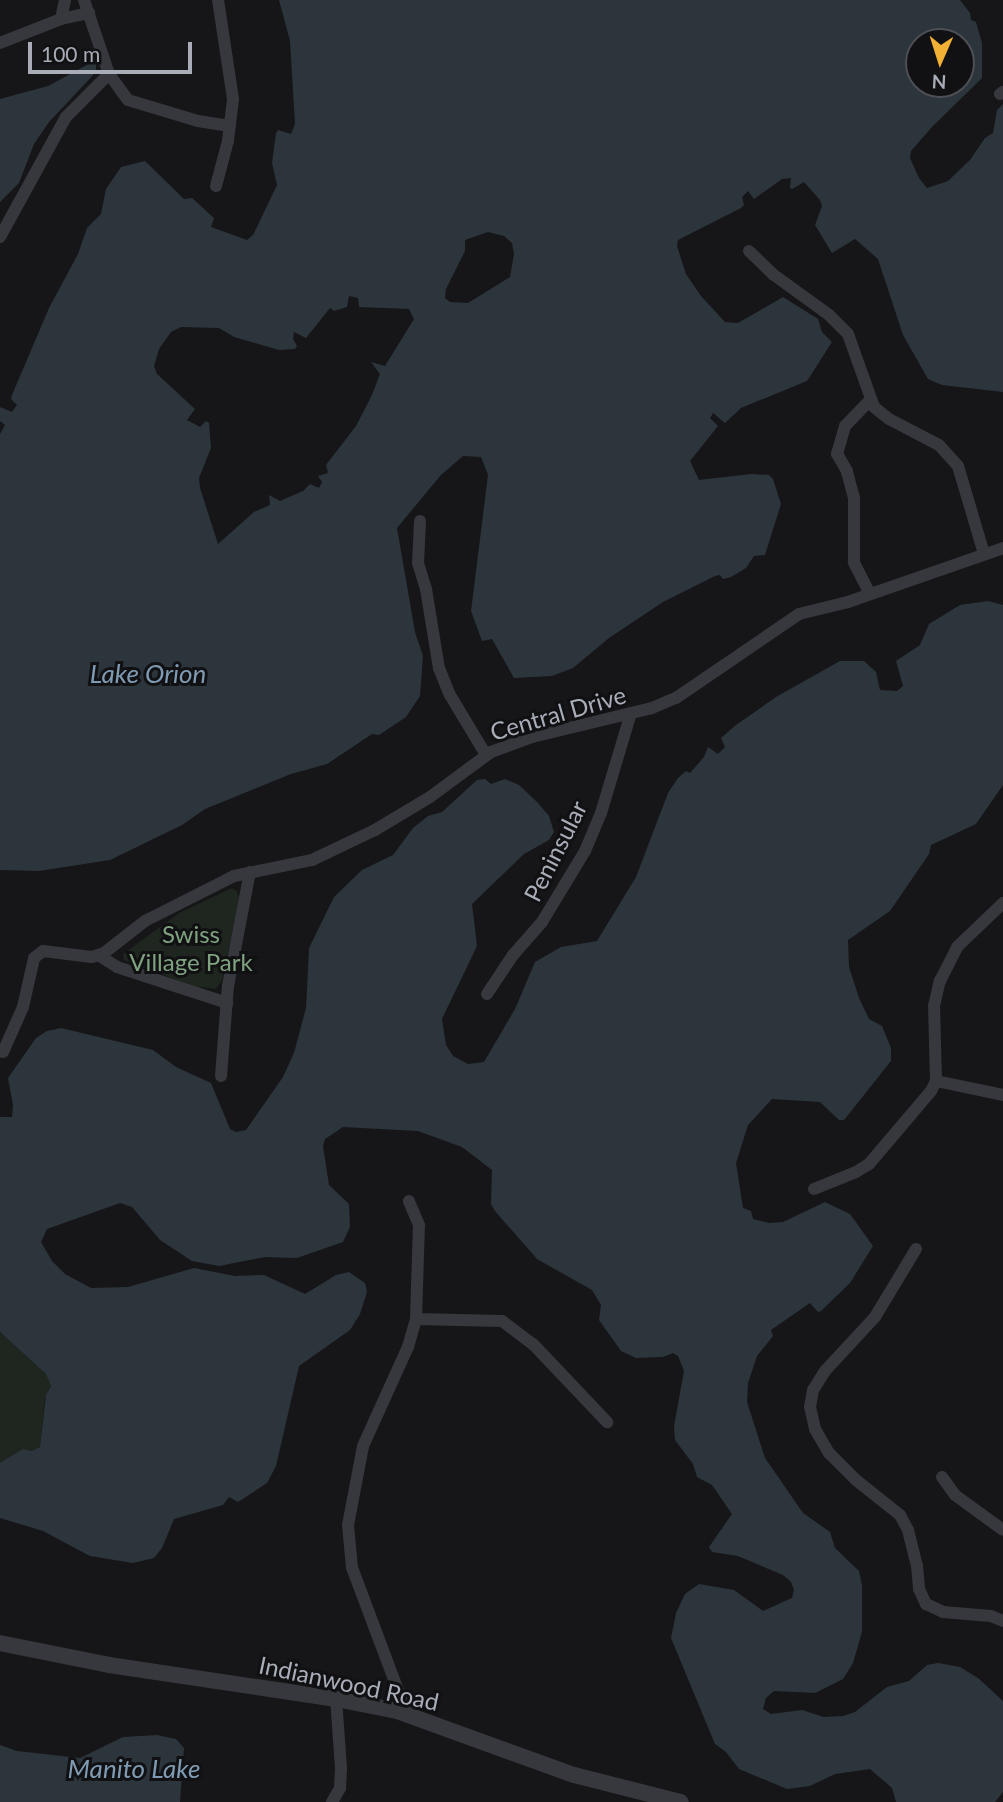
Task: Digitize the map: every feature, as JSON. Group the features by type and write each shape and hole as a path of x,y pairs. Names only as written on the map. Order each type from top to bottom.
{"street":[{"path":"61,19 65,0"},
{"path":"84,0 109,74 123,96 135,104 198,121 230,126"},
{"path":"216,186 230,126 233,99 218,0"},
{"path":"0,43 61,19 89,13"},
{"path":"0,237 66,117 109,74"},
{"path":"749,251 774,275 829,315 848,334 870,400 889,419 939,445 957,466 984,554"},
{"path":"870,400 845,426 837,454 847,471 853,498 854,562 870,594"},
{"path":"420,521 418,563 426,589 439,668 450,695 486,755"},
{"name":"Central Drive","path":"98,955 174,904 234,876 312,860 345,846 430,797 486,755 532,737 631,713 676,698 799,614 870,594 1003,548"},
{"name":"Peninsular","path":"487,994 513,955 542,922 585,851 601,813 631,713"},
{"path":"220,1076 235,943 250,872"},
{"path":"814,1189 869,1164 931,1091 936,1081 934,1006 940,981 957,947 1003,903"},
{"path":"3,1052 23,1007 34,958 43,951 92,957 98,955 117,967 227,1003"},
{"path":"936,1081 1003,1095"},
{"path":"407,1714 352,1568 348,1525 363,1446 408,1347 416,1319 419,1224 410,1201"},
{"path":"916,1249 875,1317 825,1371 813,1390 810,1407 815,1429 829,1453 856,1480 900,1515 908,1530 917,1565 919,1589 926,1604 943,1612 991,1616 1003,1622"},
{"path":"416,1319 502,1321 533,1345 607,1422"},
{"path":"942,1477 955,1495 1003,1530"},
{"name":"Indianwood Road","path":"0,1643 109,1665 336,1699 407,1714 574,1775 681,1802"},
{"path":"332,1802 340,1788 341,1768 336,1699"}],"green space":[{"name":"Swiss Village Park","path":"232,888 237,891 239,899 222,980 216,989 192,986 124,960 123,954 179,913"},
{"path":"0,1332 46,1374 51,1385 45,1398 40,1447 0,1463"}],"water":[{"name":"Lake Orion","path":"279,0 960,0 970,13 971,20 976,22 982,43 982,78 975,85 975,28 905,28 905,98 962,98 911,151 910,158 927,188 948,181 970,160 985,138 993,133 997,110 1003,104 1003,392 942,385 928,379 903,335 878,259 855,239 832,253 815,225 822,206 820,200 804,182 792,189 791,178 782,179 754,199 748,191 742,197 744,205 741,208 678,240 677,246 686,274 701,296 725,322 738,323 783,297 818,319 822,332 832,342 807,381 741,408 725,423 713,413 710,418 718,426 690,461 699,480 751,474 769,475 773,479 781,504 765,555 754,556 746,568 731,577 723,579 720,575 715,576 663,602 609,638 573,668 552,676 514,678 492,639 482,641 471,611 488,475 481,457 463,456 441,475 397,528 415,632 423,656 420,696 406,717 379,735 372,734 327,764 291,774 205,809 182,825 110,860 39,871 0,870 0,434 5,425 0,421 0,407 12,412 17,405 11,399 12,395 49,308 78,254 87,228 101,214 106,189 121,167 145,161 184,199 192,198 214,218 211,227 247,240 253,235 277,185 272,163 276,133 278,130 291,134 295,124 290,41","holes":["488,232 504,236 512,243 514,254 510,277 468,303 450,302 445,298 446,289 465,251 465,240","349,296 358,298 359,307 409,309 414,319 385,366 371,362 380,374 372,395 356,426 326,465 328,473 318,476 322,482 319,488 310,484 303,491 280,501 269,495 270,505 254,512 218,544 199,478 211,448 209,423 206,421 200,427 187,420 195,409 157,374 154,366 159,349 171,332 181,327 219,328 234,337 279,350 295,349 297,346 293,339 294,332 306,338 330,308 334,311 347,307"]},
{"path":"96,60 96,72 49,122 34,144 19,183 0,202 0,99 48,86"},
{"path":"988,601 1003,605 1003,785 976,824 931,845 929,854 890,911 848,940 849,967 859,998 869,1019 882,1026 891,1048 891,1061 844,1120 839,1120 820,1102 772,1099 748,1125 736,1163 743,1208 751,1211 753,1219 769,1223 783,1222 825,1202 850,1214 873,1246 850,1283 821,1311 818,1312 810,1303 771,1330 773,1336 757,1356 748,1383 747,1402 765,1458 803,1513 830,1532 835,1548 859,1571 862,1585 862,1632 853,1663 843,1679 815,1693 774,1691 766,1698 763,1709 771,1714 802,1710 824,1717 843,1716 855,1712 887,1687 909,1681 927,1665 938,1663 960,1667 978,1678 1003,1701 1003,1792 995,1802 896,1802 892,1788 870,1769 835,1774 810,1786 787,1789 739,1769 726,1752 715,1744 671,1638 676,1613 685,1594 699,1584 734,1590 763,1611 792,1598 794,1590 791,1582 783,1575 738,1556 712,1552 709,1547 732,1514 712,1485 697,1477 693,1464 675,1440 674,1426 684,1371 678,1356 673,1353 663,1357 636,1358 621,1351 599,1320 601,1305 592,1290 537,1259 495,1211 491,1204 492,1170 462,1147 418,1131 343,1127 325,1139 323,1146 329,1185 349,1204 350,1227 343,1242 297,1258 265,1257 219,1266 192,1261 160,1240 132,1207 120,1203 47,1229 41,1242 52,1261 65,1274 91,1288 128,1287 194,1268 235,1276 264,1275 305,1294 336,1275 349,1272 365,1283 367,1292 360,1314 350,1330 299,1366 276,1466 267,1483 238,1502 229,1497 223,1505 174,1519 162,1548 154,1558 133,1563 90,1556 43,1531 0,1518 0,1463 23,1449 31,1451 40,1447 46,1395 51,1386 46,1374 0,1332 0,1117 12,1117 13,1105 8,1078 36,1038 47,1031 61,1028 153,1050 176,1067 211,1083 230,1129 236,1132 246,1130 283,1077 294,1053 306,1008 309,948 334,897 362,870 393,855 413,828 428,816 442,812 477,780 485,779 491,784 505,779 519,785 538,803 549,816 554,832 549,840 524,854 472,904 477,946 442,1019 446,1045 453,1056 468,1064 484,1062 515,1009 535,962 561,947 597,941 636,877 668,793 678,778 686,771 690,773 704,757 708,747 718,754 725,747 721,738 736,725 776,697 840,661 864,661 876,672 880,690 897,691 903,686 896,661 920,645 929,624 960,605"},
{"name":"Manito Lake","path":"157,1735 176,1739 184,1748 180,1802 0,1802 0,1745 17,1751 80,1758 123,1737"}]}
